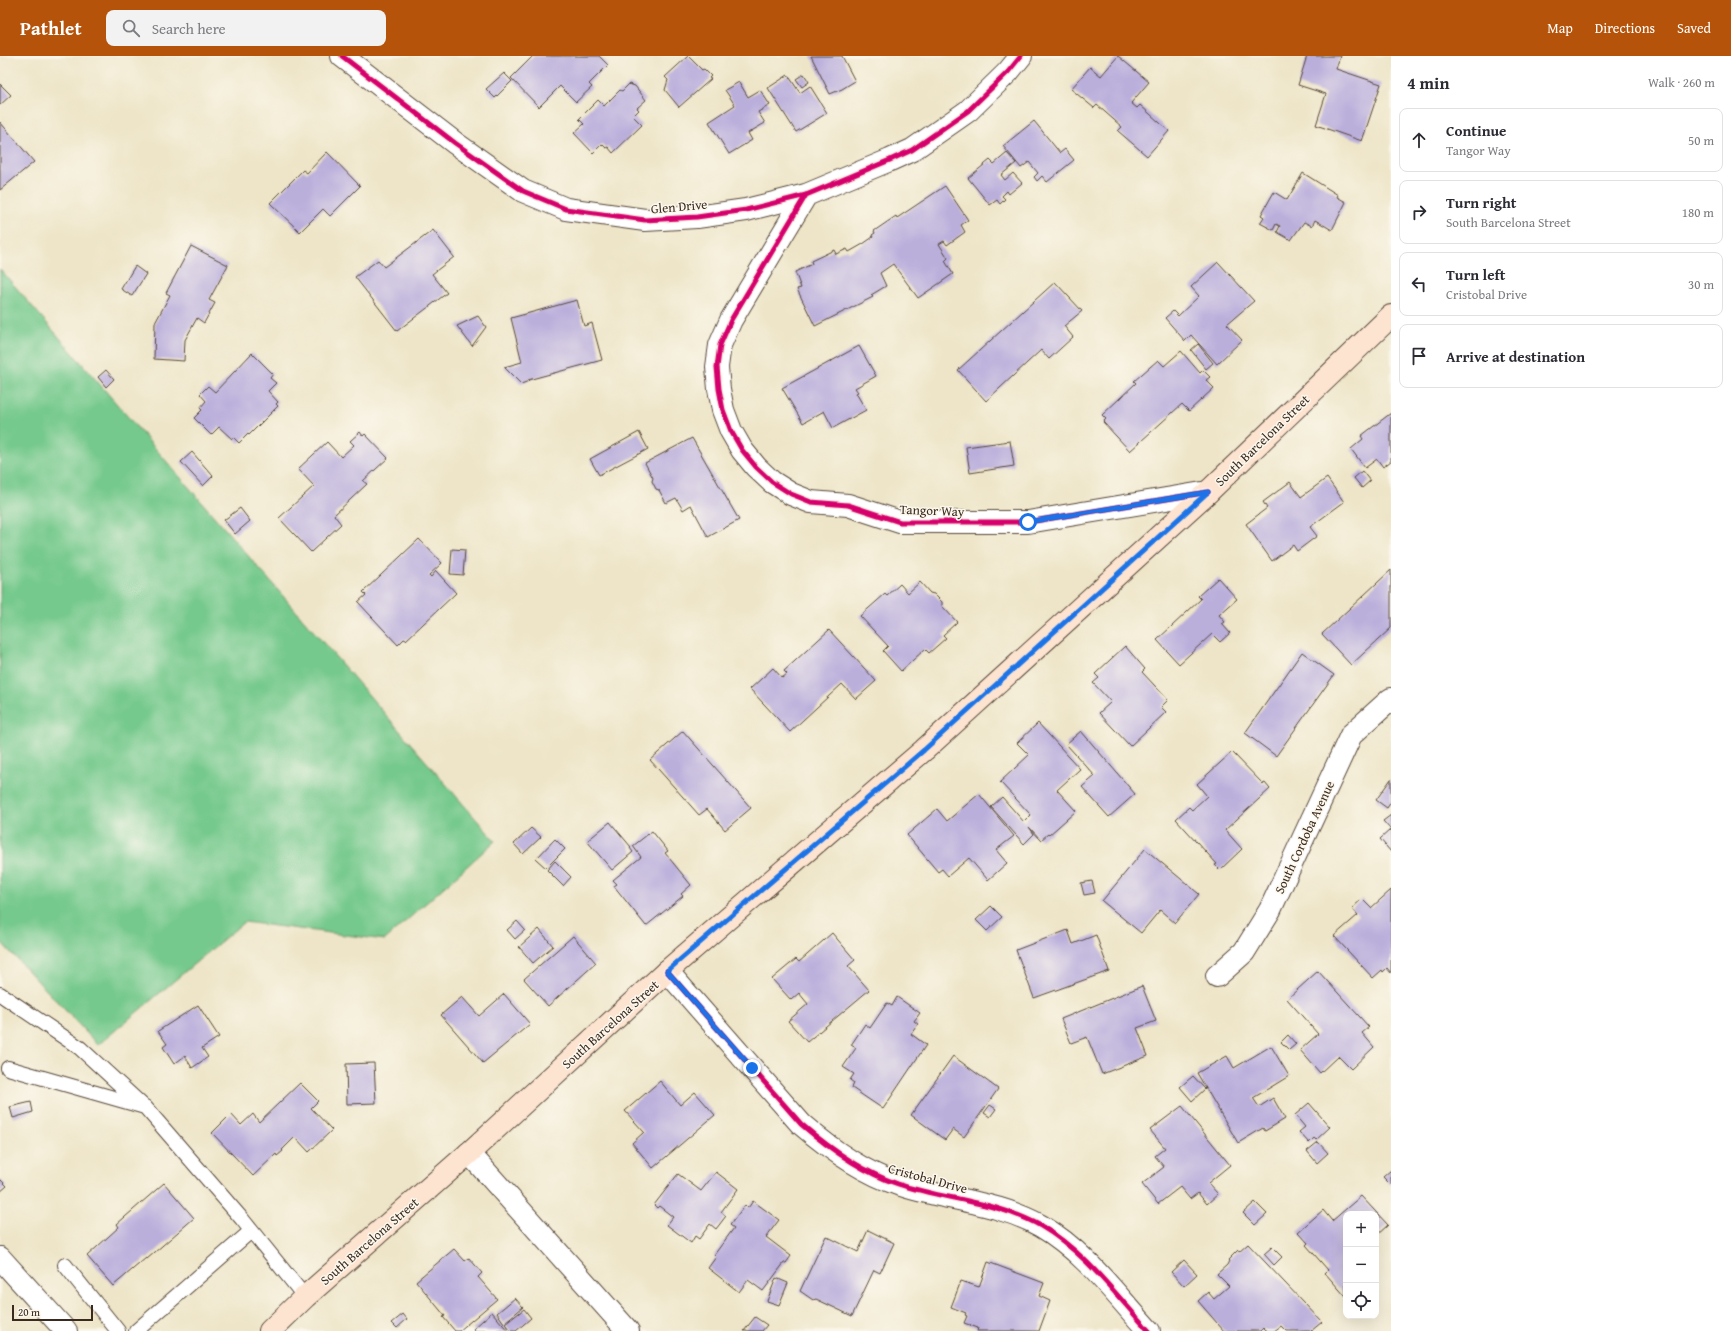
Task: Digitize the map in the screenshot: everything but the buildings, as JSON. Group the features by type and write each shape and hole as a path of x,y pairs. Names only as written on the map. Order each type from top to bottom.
{"main road":[{"name":"South Barcelona Street","path":"270,1331 305,1297 469,1153 667,971 924,750 1208,492 1391,316"}],"street":[{"name":"Glen Drive","path":"342,56 455,143 523,191 566,209 645,220 697,217 746,210 806,195 912,150 968,111 1008,72 1021,56"},
{"name":"Tangor Way","path":"806,195 732,320 720,345 717,367 718,389 723,410 731,431 742,450 756,467 772,482 791,494 811,502 848,505 900,522 1028,522 1208,492"},
{"name":"South Cordoba Avenue","path":"1217,976 1244,952 1270,910 1351,735 1391,699"},
{"name":"Cristobal Drive","path":"667,971 801,1124 825,1145 852,1162 899,1184 991,1206 1016,1214 1040,1226 1056,1236 1080,1256 1149,1331"},
{"path":"469,1153 628,1331"},
{"path":"0,1258 66,1331"}],"lane":[{"path":"0,994 80,1048 144,1107 251,1231 305,1297"},
{"path":"8,1068 144,1107"},
{"path":"136,1331 251,1231"},
{"path":"65,1265 118,1331"}],"green space":[{"path":"0,269 495,841 385,940 244,922 98,1045 0,941"}],"cycle path":[{"path":"342,56 455,143 523,191 566,209 645,220 697,217 746,210 806,195 890,160 912,150 968,111 1008,72 1021,56"},
{"path":"806,195 731,320 720,345 717,367 723,410 731,431 742,450 756,467 772,482 791,494 811,502 848,505 900,522 1028,522 1208,492"},
{"path":"667,971 801,1124 823,1142 847,1159 885,1179 916,1189 1007,1211 1041,1226 1057,1236 1085,1260 1149,1331"}],"route":[{"path":"752,1068 667,971 924,750 1208,492 1028,522"}]}
